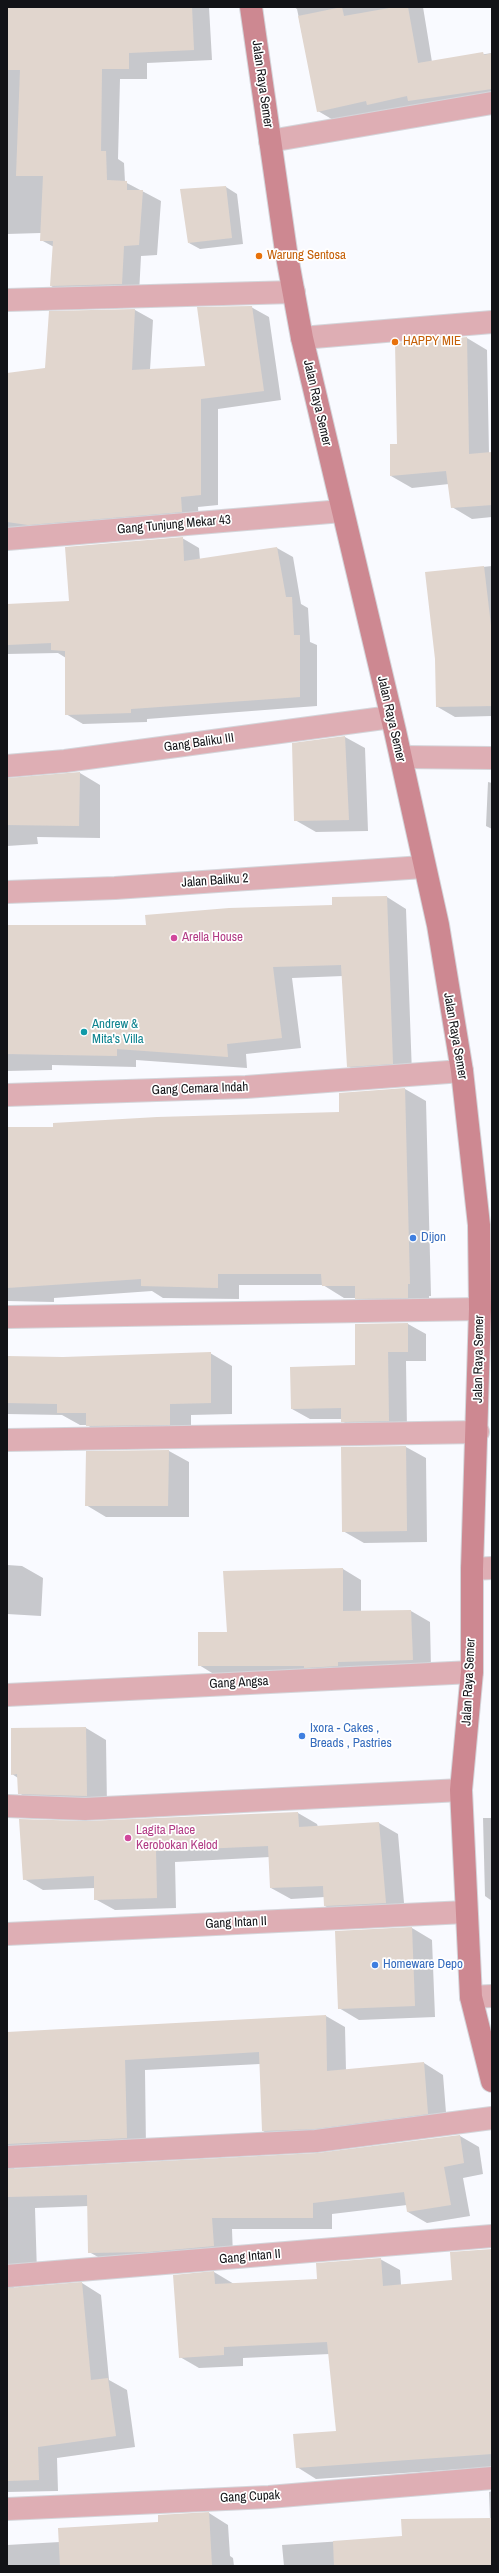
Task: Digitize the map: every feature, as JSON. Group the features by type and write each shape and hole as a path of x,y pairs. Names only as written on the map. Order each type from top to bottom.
{"street":[{"name":"Jalan Raya Semer","path":"251,7 270,141 302,338 401,757 438,925 486,1224 480,1309 478,1432 482,1569 461,1790 464,1825 466,1912 482,1996 492,2081"},
{"path":"270,141 492,103"},
{"path":"7,300 294,292"},
{"path":"302,338 492,322"},
{"name":"Gang Tunjung Mekar 43","path":"7,539 342,511"},
{"name":"Gang Baliku III","path":"7,766 65,761 391,717"},
{"path":"401,757 492,758"},
{"name":"Jalan Baliku 2","path":"7,892 115,888 424,867"},
{"name":"Gang Cemara Indah","path":"7,1095 246,1087 462,1071"},
{"path":"7,1317 480,1309"},
{"path":"7,1440 478,1432"},
{"name":"Gang Angsa","path":"7,1695 472,1672"},
{"path":"7,1806 85,1809 461,1790"},
{"name":"Gang Intan II","path":"7,1934 466,1912"},
{"path":"7,2157 316,2141 492,2118"},
{"name":"Gang Intan II","path":"7,2276 492,2236"},
{"name":"Gang Cupak","path":"7,2509 269,2497 492,2478"}],"building":[{"path":"7,7 192,7 194,50 129,53 129,69 102,69 101,151 106,151 107,180 127,181 127,190 143,190 139,245 124,246 122,284 50,286 53,241 40,241 43,176 16,176 20,70 7,70"},
{"path":"342,7 344,16 395,7 408,7 418,63 483,52 484,55 492,53 492,89 408,101 407,96 367,105 366,101 317,112 298,16"},
{"path":"226,186 232,238 188,243 180,189"},
{"path":"252,306 264,391 201,399 201,495 181,497 182,512 28,525 7,522 7,373 45,368 49,311 135,309 132,370 205,366 197,307"},
{"path":"467,337 469,454 492,452 492,505 451,508 446,471 390,476 390,444 397,444 395,343"},
{"path":"183,537 184,561 277,547 286,597 292,597 294,635 300,635 300,697 131,709 131,713 65,715 65,651 51,650 51,643 7,645 7,604 69,601 65,547"},
{"path":"484,566 492,634 492,706 436,707 435,659 425,572"},
{"path":"345,736 349,820 294,821 292,743"},
{"path":"80,772 79,826 7,825 7,778"},
{"path":"387,896 393,1064 347,1067 341,965 273,967 282,1038 227,1044 228,1057 117,1049 117,1056 7,1054 7,925 146,925 145,915 229,908 332,905 332,897"},
{"path":"405,1088 410,1284 408,1284 408,1298 355,1299 355,1286 322,1286 321,1274 218,1274 218,1288 141,1286 141,1279 7,1288 7,1127 53,1127 53,1123 157,1117 339,1112 339,1093"},
{"path":"408,1323 408,1352 388,1352 389,1421 341,1422 341,1408 291,1409 290,1367 355,1365 355,1324"},
{"path":"211,1352 211,1403 170,1404 170,1425 86,1426 86,1413 57,1413 57,1404 7,1403 7,1356 63,1357"},
{"path":"406,1446 407,1531 342,1532 341,1447"},
{"path":"169,1450 168,1506 85,1506 86,1451"},
{"path":"343,1568 343,1611 411,1610 413,1660 338,1662 338,1666 304,1668 304,1666 198,1666 198,1632 227,1632 223,1571"},
{"path":"86,1727 87,1796 18,1794 17,1774 11,1775 11,1728"},
{"path":"298,1812 299,1827 379,1822 386,1903 324,1906 323,1886 270,1888 268,1846 156,1851 157,1898 94,1900 94,1876 23,1880 19,1819 86,1821"},
{"name":"Homeware Depo","path":"412,1927 415,2006 338,2009 335,1931"},
{"path":"326,2015 327,2071 424,2062 428,2114 315,2129 262,2131 259,2052 125,2060 127,2138 7,2144 7,2032"},
{"path":"460,2135 464,2163 444,2167 451,2205 407,2212 404,2192 313,2203 313,2218 212,2218 214,2246 148,2252 88,2253 87,2195 7,2197 7,2169 317,2153"},
{"path":"492,2249 492,2454 296,2468 293,2434 336,2431 327,2342 224,2347 224,2355 179,2358 173,2275 214,2271 215,2284 317,2279 316,2263 381,2258 383,2286 452,2280 450,2252"},
{"path":"82,2282 91,2380 108,2378 116,2436 38,2447 39,2480 7,2481 7,2288"},
{"path":"209,2512 212,2566 60,2566 58,2528 158,2522 158,2515"},
{"path":"492,2518 492,2566 334,2566 333,2541 402,2536 401,2519"}],"place":[{"name":"Warung Sentosa","path":"259,256"},
{"name":"HAPPY MIE","path":"395,342"},
{"name":"Arella House","path":"174,938"},
{"name":"Andrew & Mita's Villa","path":"84,1032"},
{"name":"Dijon","path":"413,1238"},
{"name":"Ixora - Cakes , Breads , Pastries","path":"302,1736"},
{"name":"Lagita Place Kerobokan Kelod","path":"128,1838"},
{"name":"Homeware Depo","path":"375,1965"}]}
